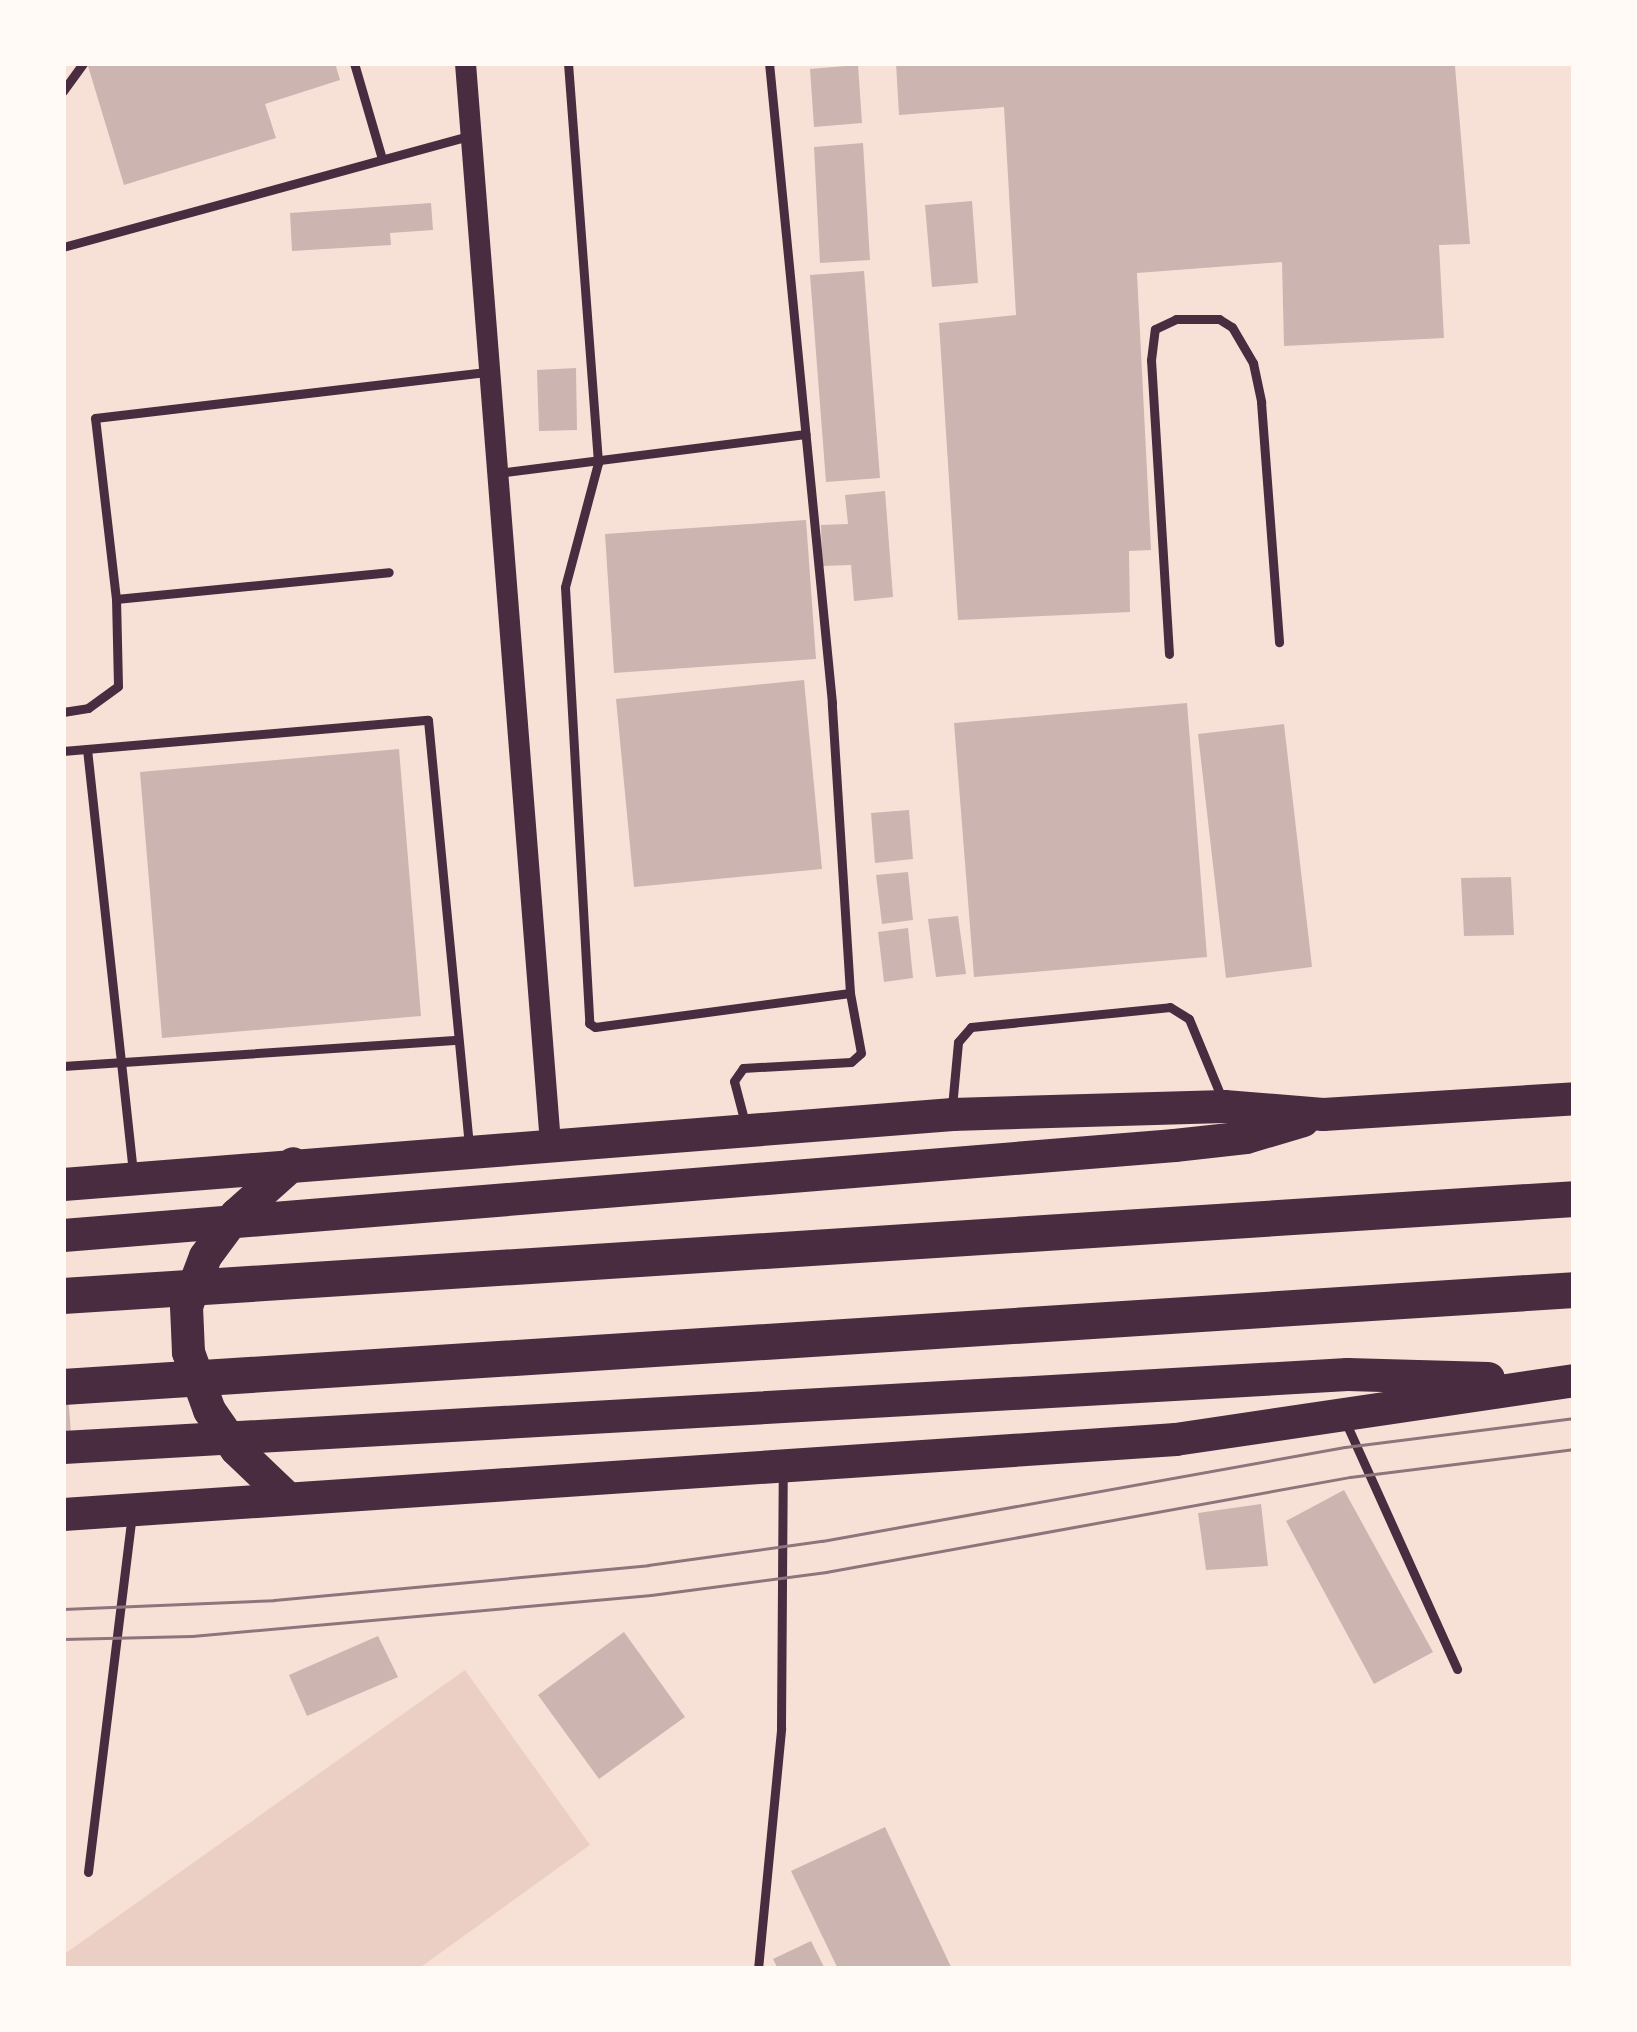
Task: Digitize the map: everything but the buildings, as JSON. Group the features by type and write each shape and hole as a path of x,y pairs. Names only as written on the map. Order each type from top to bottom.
{"highway":[{"path":"64,1179 134,1179 952,1114 1224,1106 1323,1114 1574,1099"},
{"path":"63,1235 1246,1137 1323,1114"},
{"path":"284,1495 236,1449 208,1410 188,1352 186,1306 205,1256 236,1214 293,1163"},
{"path":"63,1296 1574,1199"},
{"path":"63,1387 1574,1290"},
{"path":"63,1448 1248,1379 1435,1372 1532,1382"},
{"path":"63,1514 284,1495 1174,1438 1574,1376"}],"street":[{"path":"465,63 550,1143"}],"lane":[{"path":"63,91 83,63"},
{"path":"355,63 382,159"},
{"path":"568,63 598,463 565,587 589,1023 595,1028 850,993"},
{"path":"747,1128 734,1081 743,1068 851,1062 861,1053 850,993 832,703 769,63"},
{"path":"63,247 471,136"},
{"path":"1168,654 1151,360 1155,329 1176,319 1219,319 1244,342 1253,363 1261,402 1279,642"},
{"path":"63,712 88,708 118,686 116,599 95,418 488,372"},
{"path":"497,473 806,434"},
{"path":"116,599 389,572"},
{"path":"63,751 428,721 470,1149"},
{"path":"87,748 134,1179"},
{"path":"952,1114 958,1042 971,1027 1170,1006 1189,1019 1213,1068 1224,1106"},
{"path":"63,1066 458,1040"},
{"path":"1342,1414 1457,1669"},
{"path":"758,1969 781,1728 783,1465"},
{"path":"88,1873 126,1596 132,1508"}],"shaded area":[{"path":"465,1670 590,1845 418,1969 63,1969 63,1955"}],"tram line":[{"path":"63,1609 274,1600 648,1565 822,1541 1345,1447 1574,1418"},
{"path":"63,1639 192,1636 651,1595 826,1572 1350,1477 1574,1449"}]}
